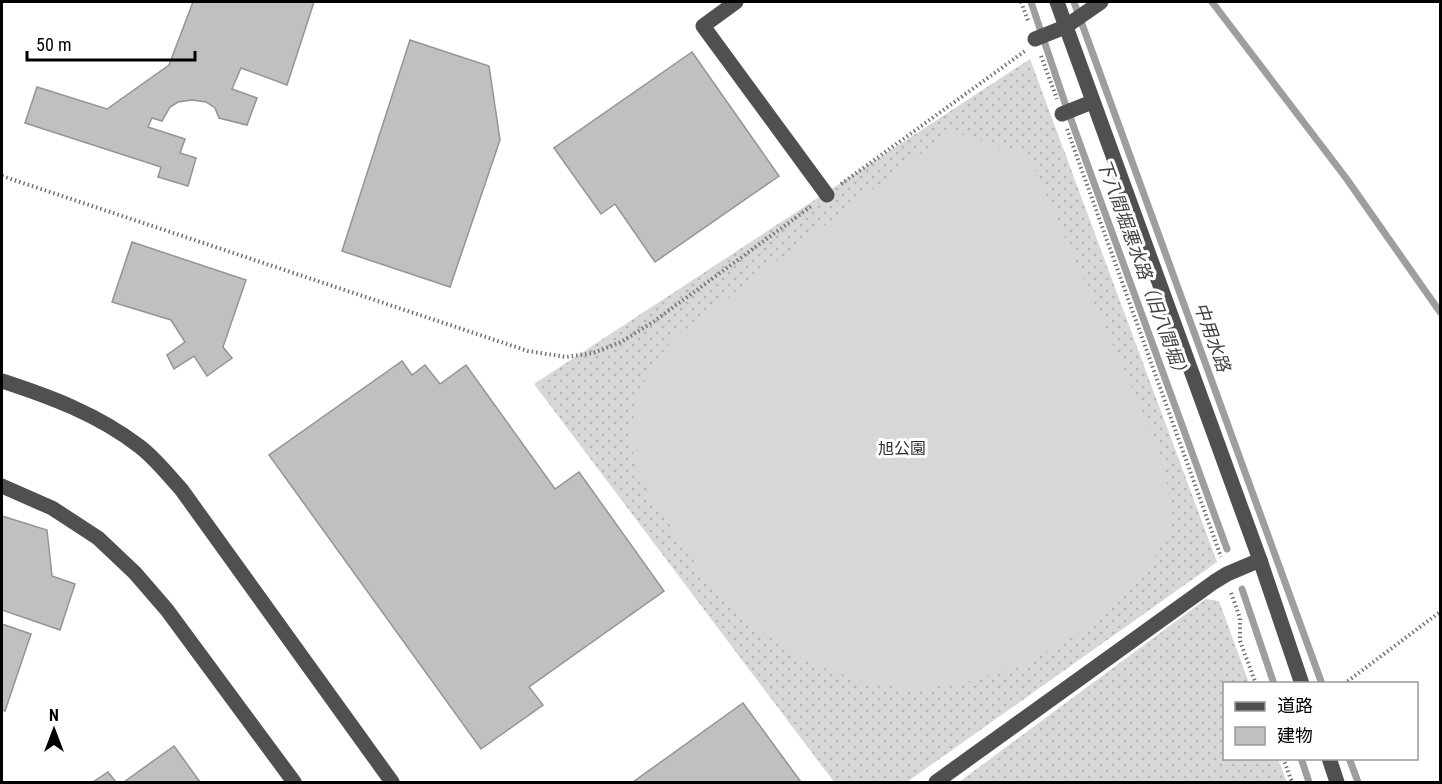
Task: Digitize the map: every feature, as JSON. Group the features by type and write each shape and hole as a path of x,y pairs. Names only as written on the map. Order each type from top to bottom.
{"street":[{"path":"736,2 703,26 827,195"},
{"path":"1057,2 1260,560 1301,682"},
{"path":"1036,41 1065,27 1101,2"},
{"path":"1062,114 1092,102"},
{"path":"2,381 60,400 99,419 141,447 181,489 392,783"},
{"path":"2,486 52,508 98,538 135,573 167,610 294,783"},
{"path":"936,783 1227,574 1260,560"},
{"path":"1329,760 1337,783"}],"path":[{"path":"1021,2 1227,574 1230,591 1240,618 1240,641 1255,682"},
{"path":"2,176 528,351 566,357 593,353 621,342 653,322 1036,41"},
{"path":"1347,682 1440,612"},
{"path":"1283,760 1292,783"}],"green space":[{"name":"旭公園","path":"1030,59 1217,562 907,782 834,782 534,384"},
{"name":"旭公園","path":"951,131 1029,156 1153,436 1167,480 1170,529 1155,556 1129,591 1089,627 1027,663 966,682 916,690 862,682 796,656 749,623 707,581 648,492 634,462 631,436 635,407 650,368 676,336"},
{"path":"1206,599 1219,601 1249,682 1223,682 1223,760 1278,760 1287,782 959,782"}],"building":[{"path":"193,2 314,2 287,85 241,68 232,89 257,98 247,125 219,118 215,108 206,102 192,100 178,102 170,107 162,121 152,118 148,127 185,139 180,153 196,158 188,186 158,177 161,167 25,123 37,87 107,109 169,65"},
{"path":"410,40 489,66 500,140 450,287 342,251"},
{"path":"692,52 779,176 655,262 615,204 601,214 554,148"},
{"path":"132,242 246,280 223,347 232,358 207,376 194,356 174,369 167,355 185,342 171,320 112,302"},
{"path":"402,361 412,375 425,365 440,384 466,365 555,489 579,472 664,591 529,687 543,705 481,749 269,455"},
{"path":"2,516 47,530 52,576 75,584 60,630 2,610"},
{"path":"2,624 31,634 5,711 2,710"},
{"path":"743,703 801,782 633,782"},
{"path":"174,746 200,782 124,782"},
{"path":"108,772 116,782 93,782"}],"waterway":[{"name":"下八間堀悪水路（旧八間堀）","path":"1031,2 1065,103 1227,549"},
{"name":"中用水路","path":"1074,2 1321,682"},
{"path":"1212,2 1346,178 1440,312"},
{"name":"下八間堀悪水路（旧八間堀）","path":"1242,589 1273,682"},
{"name":"下八間堀悪水路（旧八間堀）","path":"1302,760 1309,782"},
{"name":"中用水路","path":"1350,760 1358,782"}]}
